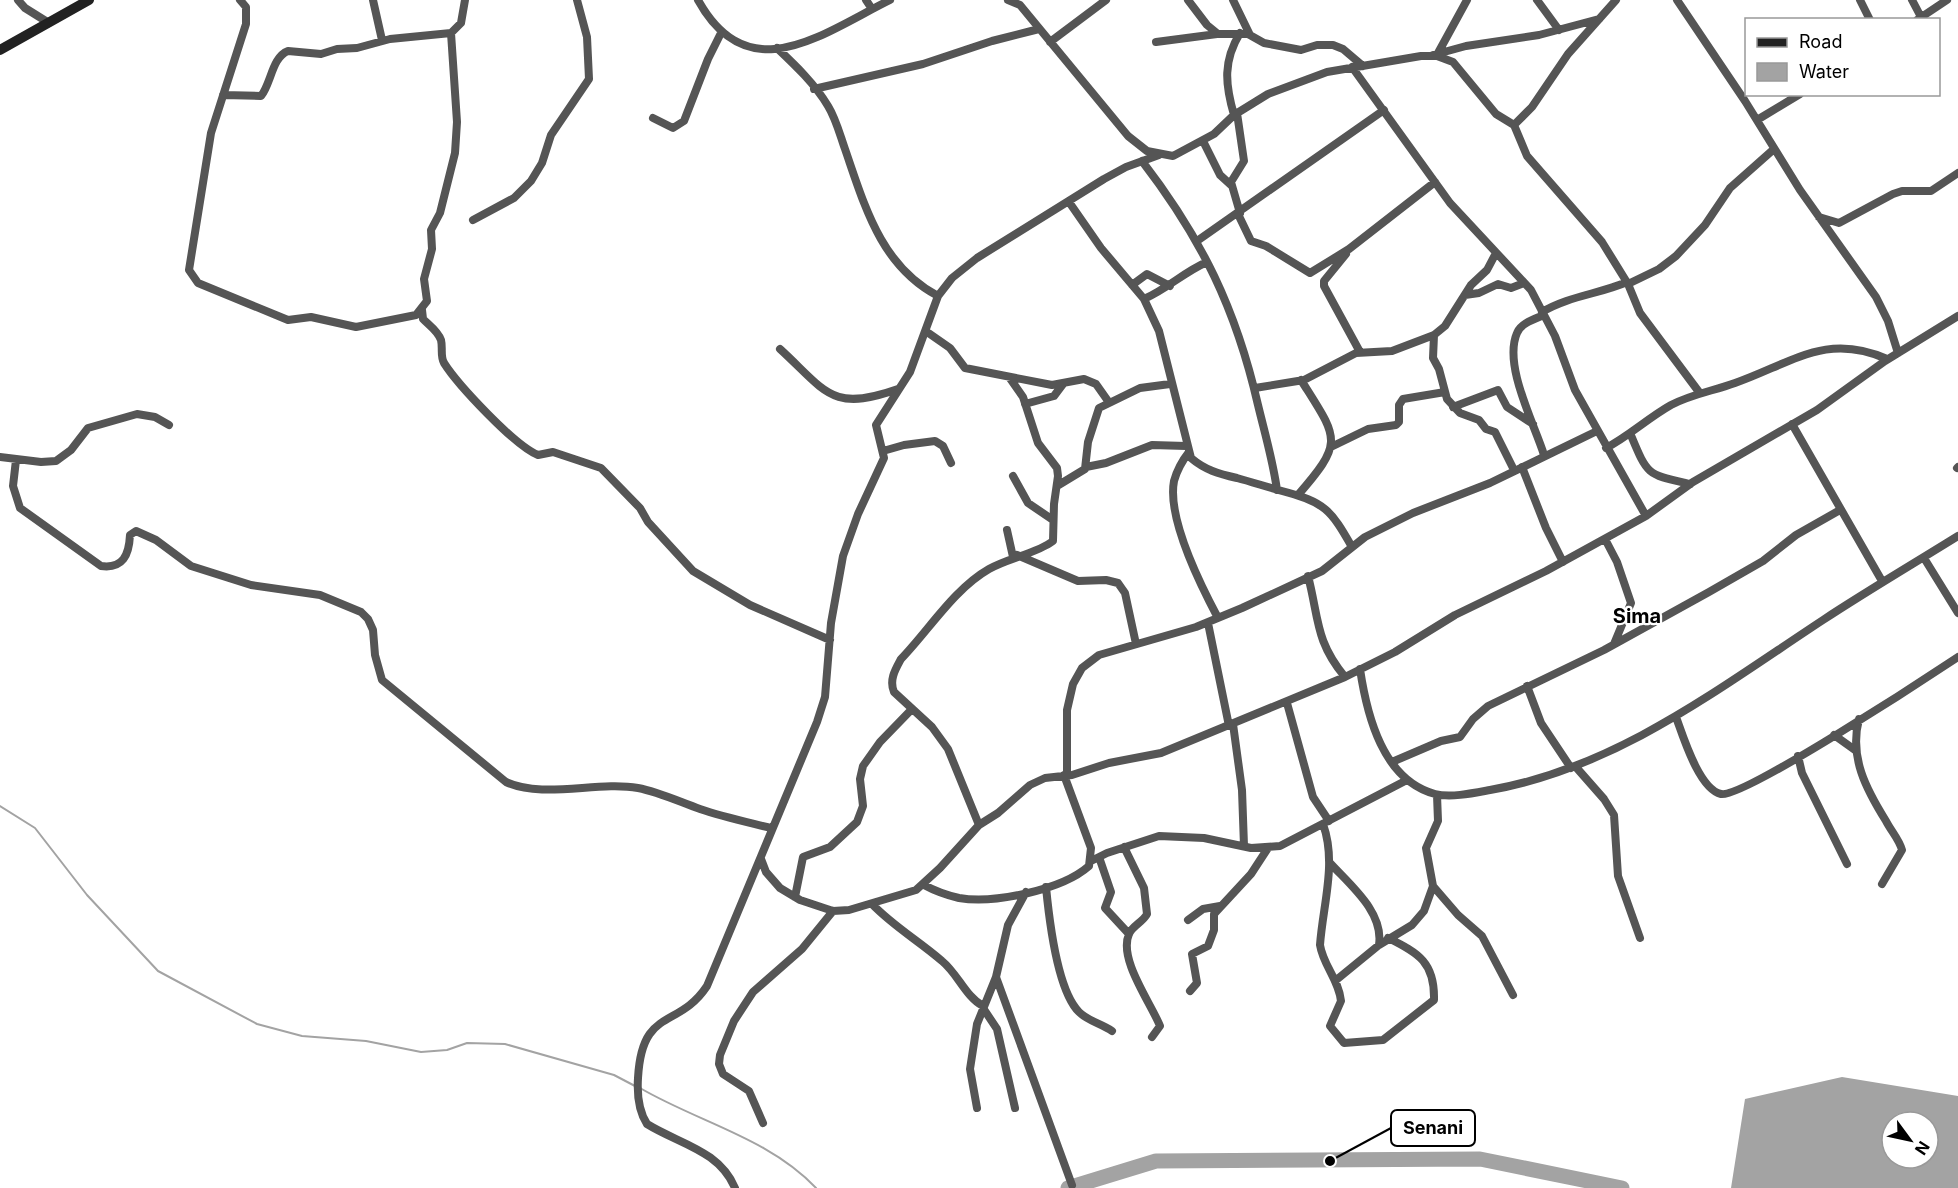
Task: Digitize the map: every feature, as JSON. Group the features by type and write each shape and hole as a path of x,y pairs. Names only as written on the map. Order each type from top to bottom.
{"main road":[{"path":"0,50 89,0"}],"street":[{"path":"18,0 25,8 49,23"},
{"path":"240,0 246,7 246,24 211,133 190,265 191,275 198,283 288,320 311,316 356,327 385,323 416,315 422,310"},
{"path":"373,0 382,40"},
{"path":"223,95 261,96 267,89 277,62 288,51 321,54 382,40 451,33 461,23 465,0"},
{"path":"472,220 514,198 531,181 542,163 551,135 589,79 587,37 577,0"},
{"path":"698,0 721,33 735,44 756,50 777,48 821,38 891,0"},
{"path":"866,0 872,9"},
{"path":"1008,0 1020,3 1128,136 1147,150 1159,155 1173,156 1214,134 1235,114 1269,94 1327,72 1429,56 1437,56 1453,62 1496,114 1514,125 1527,156 1602,242 1628,283 1640,313 1700,392"},
{"path":"1050,42 1106,0"},
{"path":"1188,0 1207,25 1218,34"},
{"path":"1233,0 1250,35"},
{"path":"1438,53 1467,0"},
{"path":"1537,0 1559,30"},
{"path":"1514,125 1526,114 1554,71 1616,0"},
{"path":"1677,0 1818,216 1876,297 1888,321 1898,353"},
{"path":"1860,0 1869,18"},
{"path":"1912,0 1919,18 1947,0"},
{"path":"1429,56 1559,30 1599,19"},
{"path":"814,89 923,64 992,41 1039,29"},
{"path":"451,33 457,122 455,153 440,213 431,230 432,249 423,279 428,295 422,310 423,319 437,333 441,341 441,357 447,367 469,394 521,444 538,454 553,452 601,468 640,508 648,522 693,571 750,605 830,640"},
{"path":"653,118 673,128 684,121 708,59 721,33"},
{"path":"1240,33 1230,50 1227,67 1244,161 1233,175 1232,185 1239,213 1251,241 1266,246 1307,272 1319,269 1434,182"},
{"path":"1156,42 1240,33 1250,35 1264,43 1302,50 1317,45 1333,45 1343,49 1363,66"},
{"path":"777,48 798,68 832,115 872,225 886,251 905,274 938,296"},
{"path":"1352,67 1434,182 1524,283 1543,313 1575,390 1646,516"},
{"path":"1757,120 1797,96"},
{"path":"1197,241 1384,110"},
{"path":"1203,141 1220,175 1232,185"},
{"path":"1544,455 1514,371 1513,353 1517,333 1522,327 1567,299 1604,291 1659,269 1676,256 1706,225 1730,188 1774,149"},
{"path":"735,1188 723,1167 712,1157 647,1124 639,1103 639,1071 647,1035 659,1023 696,1000 707,986 761,860 771,828 825,697 830,640 843,556 858,514 881,468 883,452 876,425 900,388 927,332 938,296 952,278 977,258 1104,179 1159,155"},
{"path":"1142,161 1197,241 1228,304 1255,388 1273,462 1277,490"},
{"path":"1818,216 1839,224 1893,194 1902,191 1931,192 1958,173"},
{"path":"1069,202 1101,248 1144,299 1164,344 1170,384 1191,458 1205,469 1298,495 1318,503 1328,511 1352,547"},
{"path":"1349,248 1327,277 1324,286 1360,352"},
{"path":"1255,388 1301,380 1320,373 1348,356 1360,352 1392,351 1434,335 1445,326 1471,285 1487,270 1496,253"},
{"path":"1144,299 1170,286 1193,268 1207,262"},
{"path":"1132,285 1147,274 1170,286"},
{"path":"1465,295 1479,293 1498,284 1511,288 1524,283"},
{"path":"761,860 775,883 795,897 833,911 898,897 924,885 979,825 998,813 1030,785 1045,778 1161,753 1287,703 1360,669 1455,615 1563,562 1646,516 1690,484 1817,410 1887,359 1957,318"},
{"path":"927,332 950,348 965,368 1052,385 1077,379 1090,381 1100,389 1108,401"},
{"path":"1434,335 1433,358 1453,407 1479,420 1486,429 1495,432 1518,469 1563,562"},
{"path":"780,349 832,396 854,400 873,398 900,388"},
{"path":"1606,448 1666,408 1700,392 1735,383 1806,353 1826,349 1866,350 1887,359"},
{"path":"979,825 948,749 932,727 894,692 891,685 901,659 965,588 986,570 1053,542 1057,468 1038,443 1025,404 1009,377"},
{"path":"1298,495 1325,464 1333,446 1329,430 1301,380"},
{"path":"1025,404 1054,396 1063,384"},
{"path":"1057,486 1083,472 1086,467 1088,442 1095,414 1108,401 1140,388 1170,384"},
{"path":"1453,407 1498,390 1508,407 1533,424"},
{"path":"1333,446 1368,429 1396,425 1400,422 1399,405 1403,399 1445,392"},
{"path":"0,457 16,460 56,461 71,450 88,428 137,414 155,417 169,425"},
{"path":"1792,424 1882,581"},
{"path":"924,885 941,894 984,900 1046,887 1080,875 1089,866 1091,848 1066,775 1067,710 1073,684 1082,668 1100,656 1208,623 1322,571 1365,537 1413,513 1490,483 1597,431"},
{"path":"1630,433 1652,473 1667,480 1690,484"},
{"path":"883,452 904,445 935,441 942,446 951,463"},
{"path":"1086,467 1106,463 1152,445 1187,449"},
{"path":"1187,449 1174,483 1176,505 1189,555 1218,618"},
{"path":"16,460 14,486 20,508 101,566 115,567 119,564 130,535 136,531 156,540 191,566 251,585 320,595 361,612 368,618 373,630 375,655 382,680 506,782 518,787 541,789 583,786 636,788 712,813 771,828"},
{"path":"1013,476 1022,496 1053,520"},
{"path":"1392,762 1441,741 1461,737 1473,719 1488,706 1613,645 1764,561 1796,535 1840,510"},
{"path":"1007,530 1015,556"},
{"path":"1360,669 1369,714 1385,754 1407,780 1437,795 1472,793 1530,783 1573,767 1676,717 1882,581 1958,536"},
{"path":"1605,539 1617,562 1631,603 1626,620 1613,645"},
{"path":"1015,556 1078,580 1106,580 1118,583 1125,593 1136,644"},
{"path":"1924,558 1958,613"},
{"path":"1308,576 1319,634 1329,657 1344,677"},
{"path":"1208,623 1231,725 1245,823 1244,846"},
{"path":"1676,717 1697,770 1709,786 1721,794 1740,790 1834,735 1958,657"},
{"path":"1527,686 1541,723 1573,767 1604,798 1614,815 1617,832 1618,876 1640,938"},
{"path":"1287,703 1313,797 1326,822 1330,842 1330,863 1320,945 1322,958 1340,992 1341,1007 1330,1026 1333,1032 1348,1045 1383,1040 1432,1004 1434,979 1428,966 1414,952 1388,938"},
{"path":"795,897 803,857 830,847 857,822 863,806 860,776 863,766 880,742 912,708"},
{"path":"1859,719 1855,750 1859,767 1870,795 1902,850 1882,884"},
{"path":"1834,735 1855,750"},
{"path":"1798,756 1802,773 1847,864"},
{"path":"1091,861 1124,847 1165,836 1204,838 1244,846 1268,848 1280,846 1407,780"},
{"path":"1437,795 1438,821 1426,848 1433,886 1452,910 1482,936 1513,995"},
{"path":"1124,847 1144,888 1147,914 1129,934 1129,960 1160,1026 1152,1037"},
{"path":"1190,991 1197,983 1192,954 1208,946 1214,930 1214,914 1251,874 1268,848"},
{"path":"1099,857 1111,892 1105,908 1129,934"},
{"path":"1330,863 1346,878 1375,920 1380,935 1379,945"},
{"path":"1335,981 1388,938 1419,919 1433,886"},
{"path":"1046,887 1058,969 1073,1004 1086,1017 1112,1031"},
{"path":"977,1108 970,1069 983,1007 996,977 1008,925 1026,892"},
{"path":"872,904 889,921 943,962 972,998 983,1007 997,1029 1016,1108"},
{"path":"1188,920 1203,909 1221,906"},
{"path":"764,1123 749,1091 723,1074 719,1064 720,1055 734,1021 753,992 802,949 833,911"},
{"path":"996,977 1072,1185"}],"water":[{"path":"1842,1077 1958,1096 1958,1188 1731,1188 1745,1099"}],"waterway":[{"path":"0,806 35,828 87,895 158,971 257,1024 302,1036 366,1041 421,1052 447,1050 467,1043 505,1044 614,1075 635,1086"},
{"path":"640,1088 755,1143 777,1156 816,1188"},
{"path":"1068,1188 1156,1161 1480,1159 1622,1188"}],"place":[{"name":"Senani","path":"1330,1161"}],"district":[{"name":"Sima","path":"1637,616"}]}
